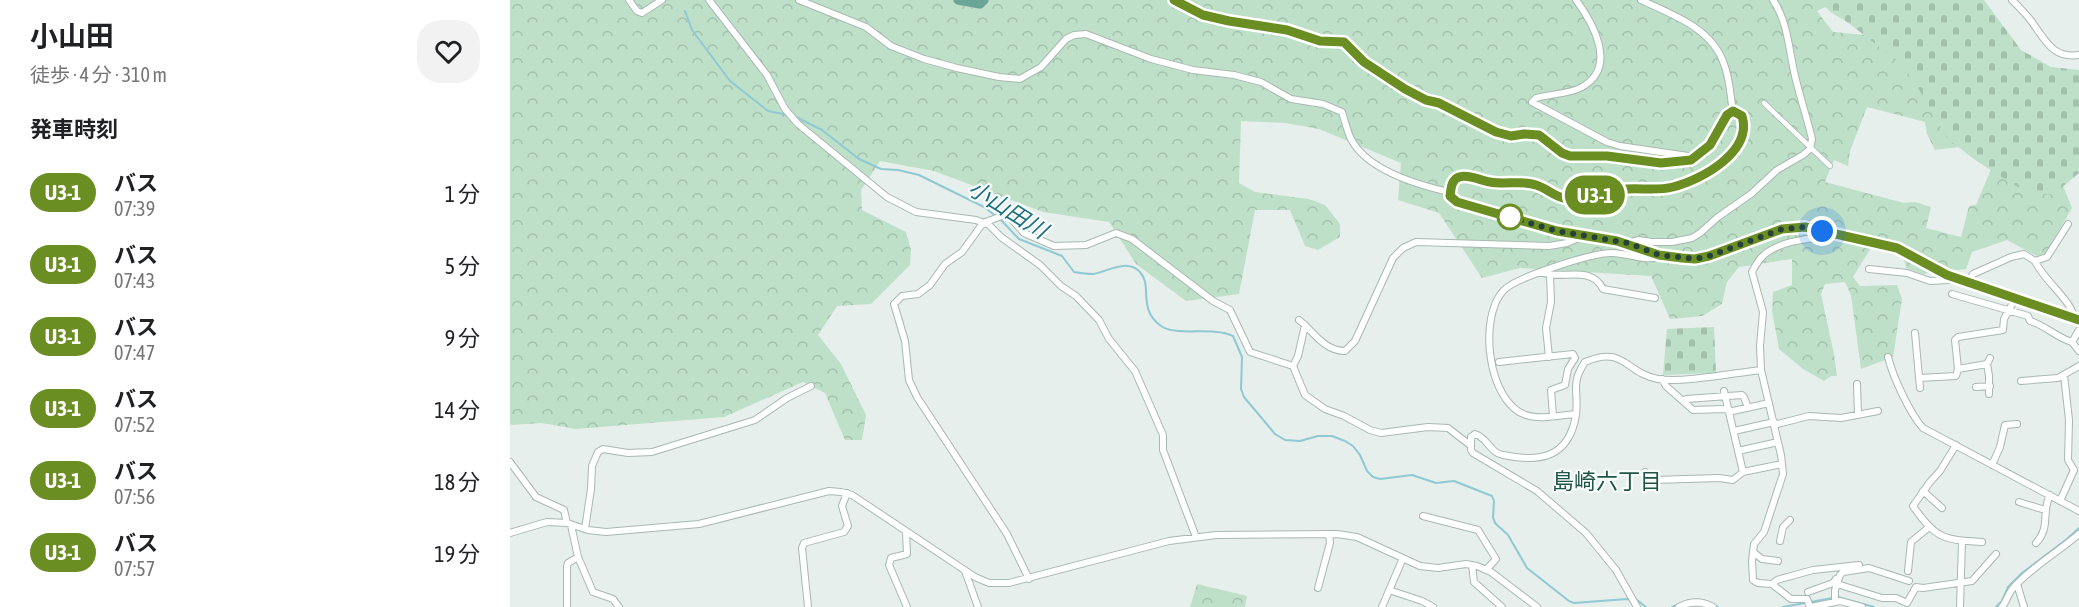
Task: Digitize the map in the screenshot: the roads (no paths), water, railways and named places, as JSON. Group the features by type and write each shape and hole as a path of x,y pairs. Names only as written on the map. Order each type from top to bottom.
{"main road":[{"path":"958,0 980,4 984,0"},
{"path":"1174,0 1203,15 1287,30 1320,41 1344,42 1364,62 1426,100 1439,103 1496,132 1511,136 1539,135 1562,153 1570,156 1607,156 1661,163 1683,161 1696,157 1710,145 1727,115 1733,111 1742,116 1744,122 1734,150 1715,169 1672,187 1628,189 1563,198 1532,184 1490,182 1458,177 1452,182 1450,196 1457,202 1538,226 1628,243 1659,255 1695,259 1782,229 1805,227 1884,243 1953,277 2077,319"}],"street":[{"path":"630,0 637,11 642,13 662,0"},
{"path":"709,0 767,75 785,109 798,124 902,206 916,212 989,225 1076,296 1099,320 1108,339 1135,371 1163,435 1163,450 1196,537"},
{"path":"799,0 866,27 891,46 924,59 999,77 1020,79 1041,67 1066,39 1074,35 1086,34 1151,59 1193,70 1261,82 1291,99 1323,104 1342,112 1352,140 1363,155 1387,170 1422,186 1449,192 1450,196"},
{"path":"1576,0 1600,43 1600,67 1595,77 1581,87 1536,98 1532,102 1614,144 1696,157"},
{"path":"1641,0 1676,16 1708,38 1724,62 1733,111"},
{"path":"1628,243 1638,240 1672,242 1692,238 1751,194 1777,170 1800,158 1810,149 1812,139 1795,76 1789,43 1773,0"},
{"path":"2012,0 2031,20 2046,45 2065,56 2079,55"},
{"path":"1764,103 1830,166"},
{"path":"1029,579 1007,534 917,398 909,380 905,341 894,304 902,296 918,294 930,285 945,264 962,252 983,223 1006,214 1024,233 1054,246 1086,245 1116,233 1132,238 1213,301 1230,310 1250,352 1293,366"},
{"path":"2036,261 2047,257 2068,224"},
{"path":"1837,235 1796,241 1769,252 1760,258 1752,272 1755,290 1763,312 1760,346 1761,370 1782,464 1781,480 1764,532 1755,542 1753,580 1758,583 1772,584 1788,598 1810,605 1834,599 1862,607"},
{"path":"1299,320 1322,342 1337,351 1345,351 1355,341 1394,258 1403,248 1416,242 1549,246 1567,243 1583,236"},
{"path":"1576,414 1534,417 1525,415 1514,409 1502,396 1496,384 1491,354 1492,308 1497,298 1505,288 1517,280 1541,271 1608,253 1650,260 1659,255"},
{"path":"1968,282 1973,274 2011,257 2024,254 2036,261 2050,285 2066,302 2077,319"},
{"path":"1869,269 1907,273 1930,281 1949,280 1953,277"},
{"path":"1541,271 1550,275 1582,274 1594,278 1603,289 1655,298"},
{"path":"1549,357 1546,328 1551,302 1550,275"},
{"path":"1952,294 2028,316 2030,321 2072,342 2079,351"},
{"path":"1919,378 1956,376 1958,369 1954,340 1958,337 2001,332 2004,319 2015,299"},
{"path":"1305,325 1298,356 1293,366 1305,395 1325,410 1381,433 1428,427 1448,428 1470,445"},
{"path":"2072,342 2079,330"},
{"path":"1915,333 1920,388"},
{"path":"1499,362 1573,354 1575,358 1568,369 1565,385 1551,390 1553,416"},
{"path":"1634,602 1611,563 1586,533 1537,491 1473,453 1470,445 1471,437 1475,434 1488,443 1494,452 1503,455 1536,459 1545,458 1557,452 1564,445 1576,414 1575,381 1585,362 1608,355 1616,357 1639,372 1662,379 1761,370"},
{"path":"1888,357 1916,421 1923,428 2079,511"},
{"path":"1958,369 1988,361 1989,394"},
{"path":"2021,381 2058,378 2079,366"},
{"path":"2060,501 2074,470 2068,460 2069,420 2064,375"},
{"path":"1662,379 1666,386 1693,410 1724,409 1729,411 1769,403"},
{"path":"1857,384 1858,415"},
{"path":"585,529 592,466 598,452 603,449 628,453 652,452 755,420 787,398 811,386"},
{"path":"1976,387 1990,386"},
{"path":"1683,401 1725,394 1742,395 1748,408"},
{"path":"1725,394 1743,472"},
{"path":"1734,431 1809,416 1841,418 1878,411"},
{"path":"1992,465 2000,447 2005,425 2017,424"},
{"path":"1738,451 1778,442"},
{"path":"1956,445 1940,471 1913,506 1928,528 1943,537 1982,542"},
{"path":"510,462 536,497 564,510 578,557 593,592 613,600 619,607"},
{"path":"1645,472 1654,480 1719,478 1733,480 1743,472 1782,464"},
{"path":"510,533 547,522 606,532 699,524 829,491 846,494 989,584 1009,584 1169,541 1196,537 1329,534 1358,537 1420,566 1438,568 1473,565 1486,570 1536,607"},
{"path":"1923,491 1942,508"},
{"path":"808,607 802,548 804,543 844,532 848,526 842,506 846,494"},
{"path":"2036,543 2045,530 2045,504 2050,495"},
{"path":"2019,502 2045,510"},
{"path":"1423,516 1478,530 1496,559 1486,570"},
{"path":"1780,541 1783,527 1790,520"},
{"path":"1908,571 1911,542 1928,528"},
{"path":"906,532 907,554 891,558 889,565 907,607"},
{"path":"1318,588 1330,543 1329,534"},
{"path":"2002,607 2011,590 2038,564 2079,534"},
{"path":"1960,607 1962,541"},
{"path":"1753,552 1762,559 1778,561"},
{"path":"1837,584 1882,598 1896,598 1907,603 1916,587 1972,581 1996,554"},
{"path":"567,607 567,566 578,557"},
{"path":"1382,607 1403,558"},
{"path":"1772,584 1777,580 1813,570 1868,564"},
{"path":"1473,565 1474,582 1502,607"},
{"path":"1808,592 1833,584 1843,572 1855,569 1869,568 1909,581"},
{"path":"965,571 978,607"},
{"path":"1834,599 1840,575"},
{"path":"2017,584 2024,607"},
{"path":"1389,590 1433,607"},
{"path":"1679,607 1699,602 1713,607"}],"waterway":[{"name":"小山田川","path":"685,11 692,30 730,81 768,111 788,115"},
{"name":"小山田川","path":"794,116 822,130 859,159 881,169 919,175 984,207 1001,220 1019,239 1062,256 1074,272 1093,274 1116,267 1135,268 1144,278 1149,312 1161,326 1176,331 1215,332 1233,336 1242,357 1241,389 1244,397 1275,434 1285,440 1300,441 1318,436 1332,436 1345,441 1353,446 1373,477 1380,479 1412,475 1436,483 1454,481 1492,496 1495,523 1508,535 1527,568 1569,601 1574,603 1627,599 1637,600 1646,607"},
{"name":"小山田川","path":"1996,607 2002,601 2008,587 2022,573 2079,528"},
{"name":"小山田川","path":"1783,607 1838,597 1874,607"},
{"name":"小山田川","path":"1672,607 1695,600 1718,607"}],"district":[{"name":"島崎六丁目","path":"1607,481"}]}
